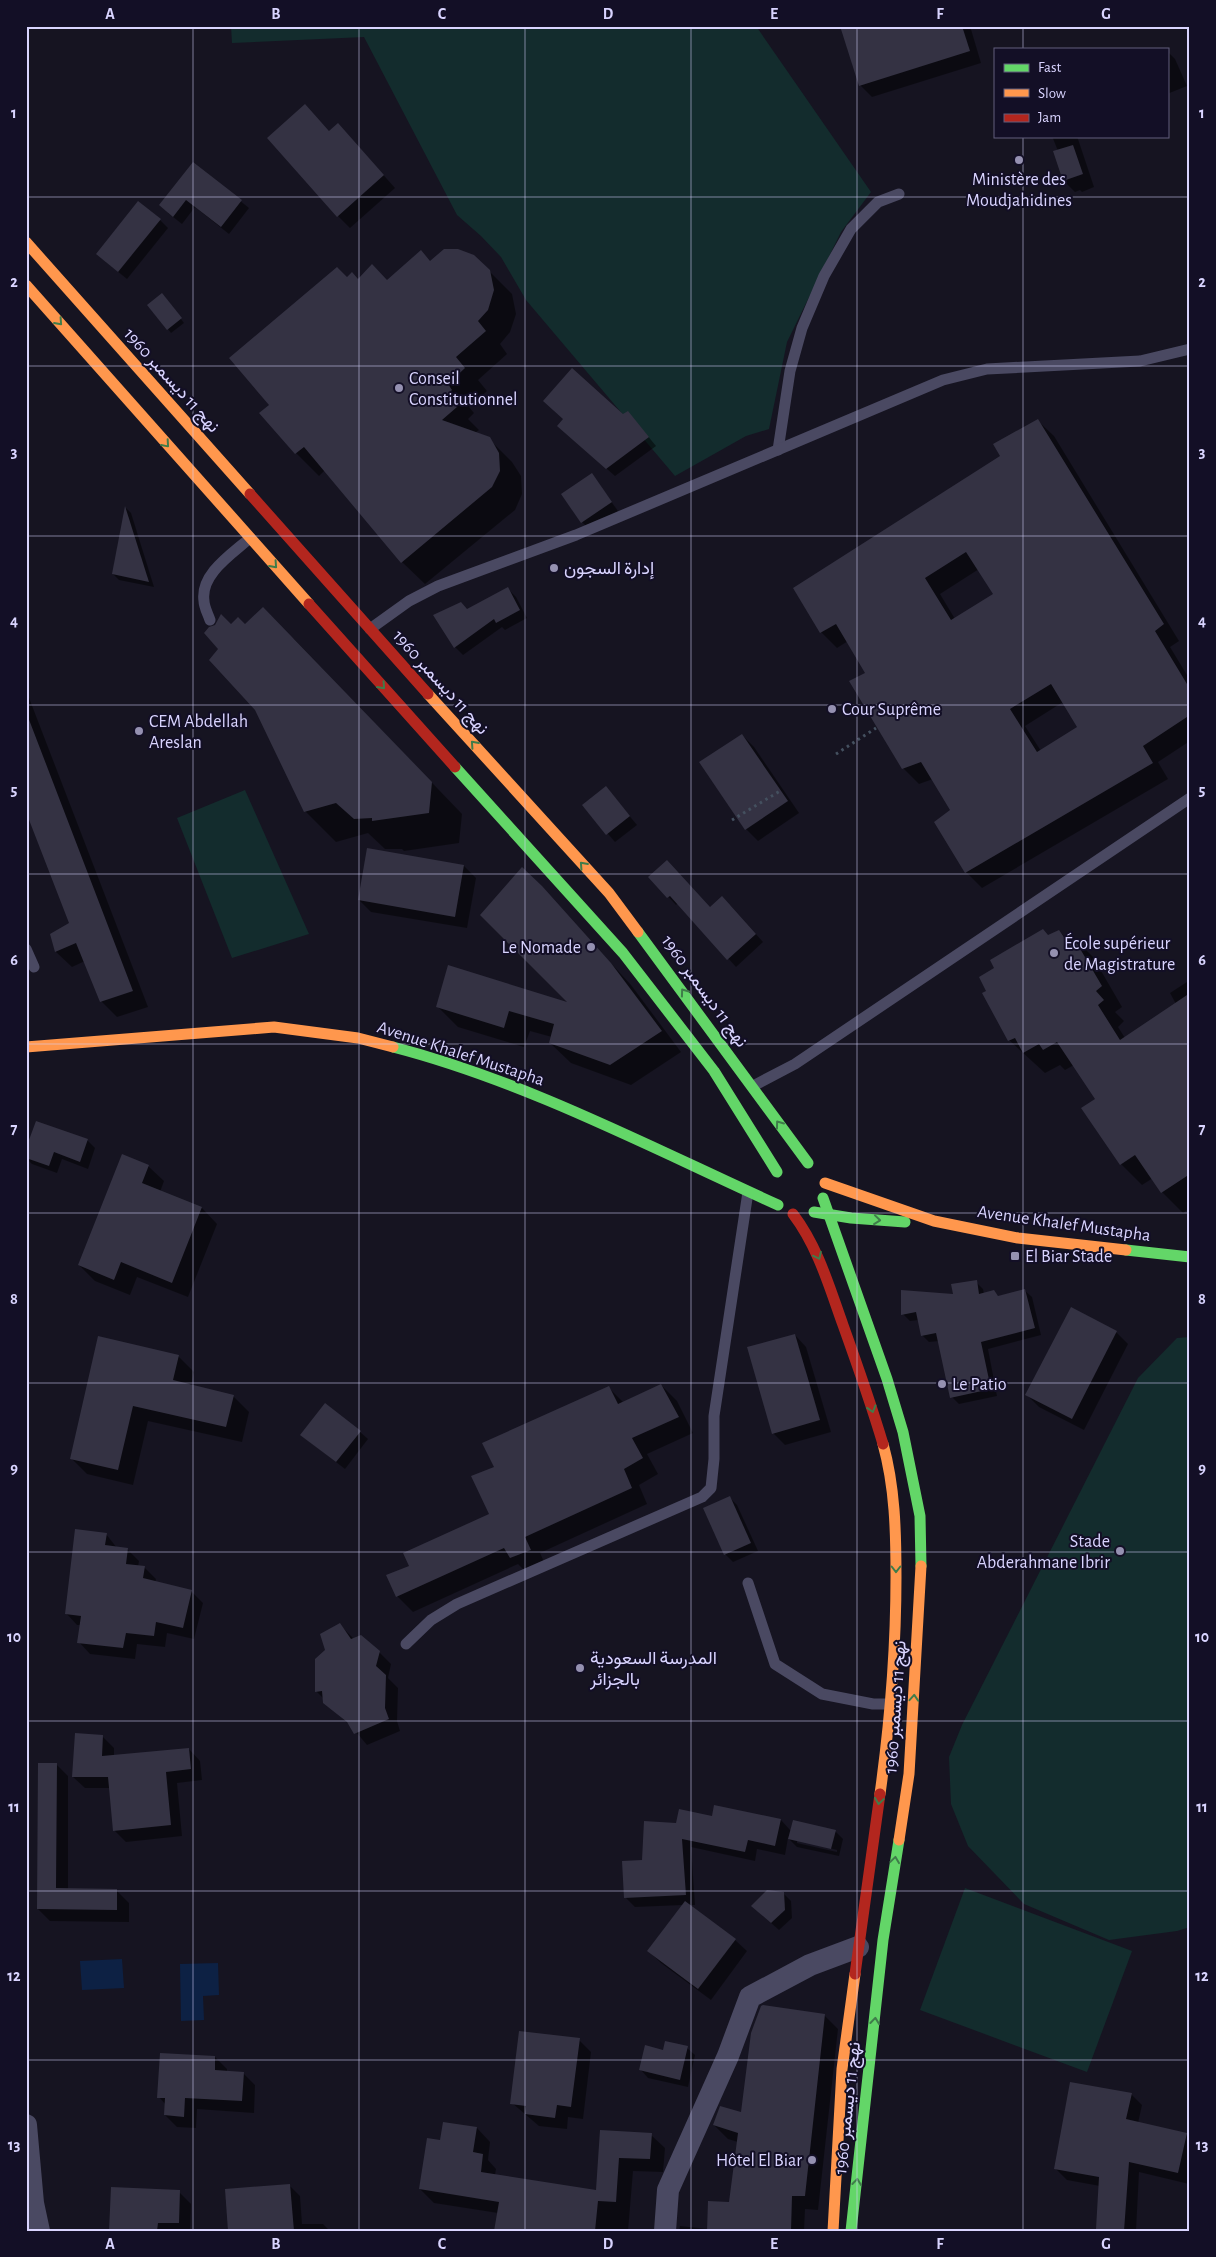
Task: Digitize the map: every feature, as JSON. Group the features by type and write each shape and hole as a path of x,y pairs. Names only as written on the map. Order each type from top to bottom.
{"main road":[{"name":"نهج 11 ديسمبر 1960","path":"26,242 370,629 609,894 817,1172"},
{"path":"26,286 623,953 714,1071 776,1175 778,1205 793,1214 802,1214 812,1211 823,1198 817,1172 776,1175"},
{"name":"Avenue Khalef Mustapha","path":"26,1047 274,1027 358,1038 428,1056 546,1100 778,1205"},
{"name":"Avenue Khalef Mustapha","path":"692,1165 738,1172"},
{"name":"Avenue Khalef Mustapha","path":"817,1172 934,1221 1018,1238 1190,1257"},
{"name":"نهج 11 ديسمبر 1960","path":"823,1198 887,1379 912,1471 920,1516 921,1587 909,1774 884,1940 851,2231"},
{"name":"Avenue Khalef Mustapha","path":"812,1211 895,1222 934,1221"},
{"name":"نهج 11 ديسمبر 1960","path":"793,1214 805,1230 822,1265 872,1407 888,1463 896,1525 896,1637 882,1782 842,2069 833,2231"}],"street":[{"path":"665,2231 668,2190 728,2056 750,1998 810,1965 858,1948"},
{"path":"26,2126 33,2203 39,2231"}],"lane":[{"path":"778,450 790,372 802,328 824,276 851,229 878,202 899,194"},
{"path":"370,629 409,601 438,586 576,535 943,380 987,369 1140,361 1190,349"},
{"path":"210,620 204,601 205,586 212,572 250,538"},
{"path":"753,1086 795,1064 1190,798"},
{"path":"26,949 34,967"},
{"path":"406,1644 431,1620 457,1604 702,1497 711,1488 714,1458 714,1416 748,1192"},
{"path":"748,1583 774,1664 822,1694 873,1704 890,1704"}],"path":[{"path":"836,754 876,728"},
{"path":"732,820 780,791"}],"green space":[{"path":"231,26 756,26 871,192 841,232 787,342 769,429 746,436 675,476 526,300 501,257 457,215 364,37 232,43"},
{"path":"245,790 309,934 232,958 177,818"},
{"name":"Stade Abderahmane Ibrir","path":"1190,1337 1190,1927 1177,1931 1109,1940 1024,1904 968,1846 951,1804 949,1757 962,1725 1138,1378 1177,1338"},
{"path":"965,1888 1132,1951 1087,2072 920,2010"}],"water":[{"path":"122,1959 124,1988 82,1990 80,1961"},
{"path":"218,1963 219,1995 203,1996 204,2020 181,2021 180,1964"}],"building":[{"path":"840,26 962,26 970,51 859,86"},
{"path":"305,104 329,131 338,123 384,175 337,217 267,138"},
{"path":"1073,145 1083,174 1063,181 1053,151"},
{"path":"193,162 242,200 221,227 186,200 173,217 159,205"},
{"path":"138,201 161,219 118,272 96,254"},
{"path":"444,249 458,249 474,255 490,270 494,290 488,310 478,321 486,331 456,357 465,368 448,384 452,390 446,396 457,407 442,420 490,437 499,453 500,471 492,487 401,563 304,447 295,454 259,413 269,405 229,358 337,267 347,277 352,272 358,279 372,264 387,280 421,250 430,261"},
{"path":"162,293 182,318 167,330 147,305"},
{"path":"572,368 623,414 628,411 649,437 606,469 557,426 563,419 543,401"},
{"path":"1038,419 1164,624 1155,631 1190,689 1190,715 1143,746 1153,763 965,873 934,822 950,810 921,762 902,769 849,681 865,673 836,624 820,633 793,588 1000,456 993,444","holes":["966,552 993,594 951,620 925,578","1051,684 1077,727 1037,752 1010,709"]},
{"path":"592,473 612,502 581,523 561,494"},
{"path":"125,506 149,582 112,574"},
{"path":"508,587 520,610 496,623 494,619 454,648 433,615 461,602 467,609"},
{"path":"263,607 432,782 429,813 372,821 372,818 354,819 336,803 304,812 255,710 209,660 218,649 204,633 209,627 215,625 221,614 231,624 238,617 245,624"},
{"path":"28,717 133,991 100,1002 76,943 55,952 50,934 69,923 26,812 26,718"},
{"path":"742,734 788,801 745,830 699,762"},
{"path":"606,786 630,816 606,835 582,805"},
{"path":"367,848 464,865 455,917 358,900"},
{"path":"667,860 710,907 722,896 756,934 727,960 670,896 667,898 648,877"},
{"path":"522,867 542,886 611,963 662,1031 610,1065 549,1043 554,1024 509,1011 504,1028 436,1007 448,965 567,1002 480,915"},
{"path":"1043,929 1048,935 1059,930 1066,940 1072,935 1102,986 1096,991 1104,1000 1098,1005 1120,1040 1190,993 1190,1174 1161,1193 1135,1155 1120,1165 1081,1108 1095,1099 1057,1042 1043,1050 1039,1044 1023,1053 1015,1038 1008,1041 982,993 986,991 979,977 994,968 990,960"},
{"path":"36,1121 88,1139 80,1162 54,1152 49,1166 26,1158 26,1148"},
{"path":"122,1154 149,1165 142,1183 202,1207 172,1283 121,1262 114,1280 78,1265"},
{"path":"977,1280 979,1294 994,1290 998,1296 1025,1289 1035,1328 981,1342 991,1389 950,1398 936,1333 921,1336 916,1312 901,1315 901,1290 953,1294 951,1284"},
{"path":"1071,1307 1117,1331 1072,1419 1025,1395"},
{"path":"795,1334 820,1420 772,1434 747,1347"},
{"path":"98,1336 179,1355 173,1380 234,1395 226,1427 133,1406 118,1470 70,1459"},
{"path":"661,1384 679,1417 632,1438 643,1458 624,1469 632,1488 525,1537 531,1550 510,1558 504,1548 396,1597 386,1575 409,1566 403,1553 489,1514 471,1476 494,1467 482,1443 609,1386 618,1404"},
{"path":"325,1403 361,1431 336,1462 300,1435"},
{"path":"730,1496 751,1543 724,1555 703,1508"},
{"path":"75,1529 107,1533 105,1545 128,1548 126,1564 145,1566 143,1578 192,1590 183,1628 156,1622 154,1636 126,1633 123,1648 77,1643 81,1616 65,1614"},
{"path":"340,1623 351,1639 361,1635 380,1651 376,1666 386,1675 385,1708 389,1719 354,1734 347,1722 323,1703 322,1691 315,1692 315,1659 325,1650 320,1634"},
{"path":"75,1733 103,1735 102,1756 189,1748 191,1769 166,1772 171,1825 113,1831 108,1777 72,1777"},
{"path":"38,1763 57,1763 56,1888 117,1889 117,1910 37,1909"},
{"path":"714,1805 781,1819 775,1846 748,1840 745,1852 682,1839 686,1895 624,1898 622,1861 642,1860 644,1821 676,1823 679,1809 712,1816"},
{"path":"793,1820 836,1830 831,1849 788,1839"},
{"path":"767,1890 784,1892 785,1910 771,1923 751,1906"},
{"path":"685,1901 736,1939 698,1989 647,1951"},
{"path":"763,2005 825,2014 805,2196 792,2196 791,2231 707,2231 708,2201 729,2202 738,2133 713,2125 720,2106 741,2112 751,2033"},
{"path":"519,2031 580,2038 571,2107 557,2105 555,2118 525,2114 526,2106 510,2104"},
{"path":"665,2041 688,2046 680,2080 639,2070 645,2045 663,2050"},
{"path":"160,2053 215,2056 215,2070 244,2072 242,2101 185,2098 184,2117 164,2115 165,2098 157,2098"},
{"path":"1070,2082 1132,2093 1126,2119 1187,2133 1178,2173 1129,2162 1124,2231 1096,2229 1099,2177 1054,2169"},
{"path":"443,2122 477,2127 473,2152 483,2154 481,2172 596,2190 600,2130 652,2133 650,2159 619,2158 616,2202 598,2201 595,2231 494,2231 499,2202 419,2189 427,2138 440,2140"},
{"path":"290,2184 294,2231 228,2231 225,2189"},
{"path":"111,2187 180,2190 179,2223 158,2223 157,2231 109,2231"}],"traffic: fast":[{"path":"455,767 623,953 714,1071 777,1172"},
{"path":"638,932 808,1163"},
{"path":"393,1047 442,1061 540,1097 778,1205"},
{"path":"823,1198 887,1379 903,1432 920,1516 921,1566"},
{"path":"814,1212 851,1218 905,1222"},
{"path":"1126,1250 1190,1257"},
{"path":"851,2231 883,1940 899,1840"}],"traffic: slow":[{"path":"26,242 250,494"},
{"path":"26,285 309,604"},
{"path":"428,694 609,893 638,932"},
{"path":"26,1047 274,1027 358,1038 393,1047"},
{"path":"825,1183 934,1221 1018,1238 1126,1250"},
{"path":"880,1794 892,1685 896,1577 892,1493 883,1444"},
{"path":"899,1840 909,1774 921,1566"},
{"path":"833,2231 842,2069 855,1974"}],"traffic: jam":[{"path":"250,494 428,694"},
{"path":"309,604 455,767"},
{"path":"793,1214 802,1227 822,1267 859,1369 883,1444"},
{"path":"855,1974 880,1794"}],"place":[{"name":"Ministère des Moudjahidines","path":"1019,160"},
{"name":"Conseil Constitutionnel","path":"399,388"},
{"name":"إدارة السجون","path":"554,568"},
{"name":"Cour Suprême","path":"832,709"},
{"name":"CEM Abdellah Areslan","path":"139,731"},
{"name":"Le Nomade","path":"591,947"},
{"name":"École supérieur de Magistrature","path":"1054,953"},
{"name":"El Biar Stade","path":"1015,1256"},
{"name":"Le Patio","path":"942,1384"},
{"name":"Stade Abderahmane Ibrir","path":"1120,1551"},
{"name":"المدرسة السعودية بالجزائر","path":"580,1668"},
{"name":"Hôtel El Biar","path":"812,2160"}]}
